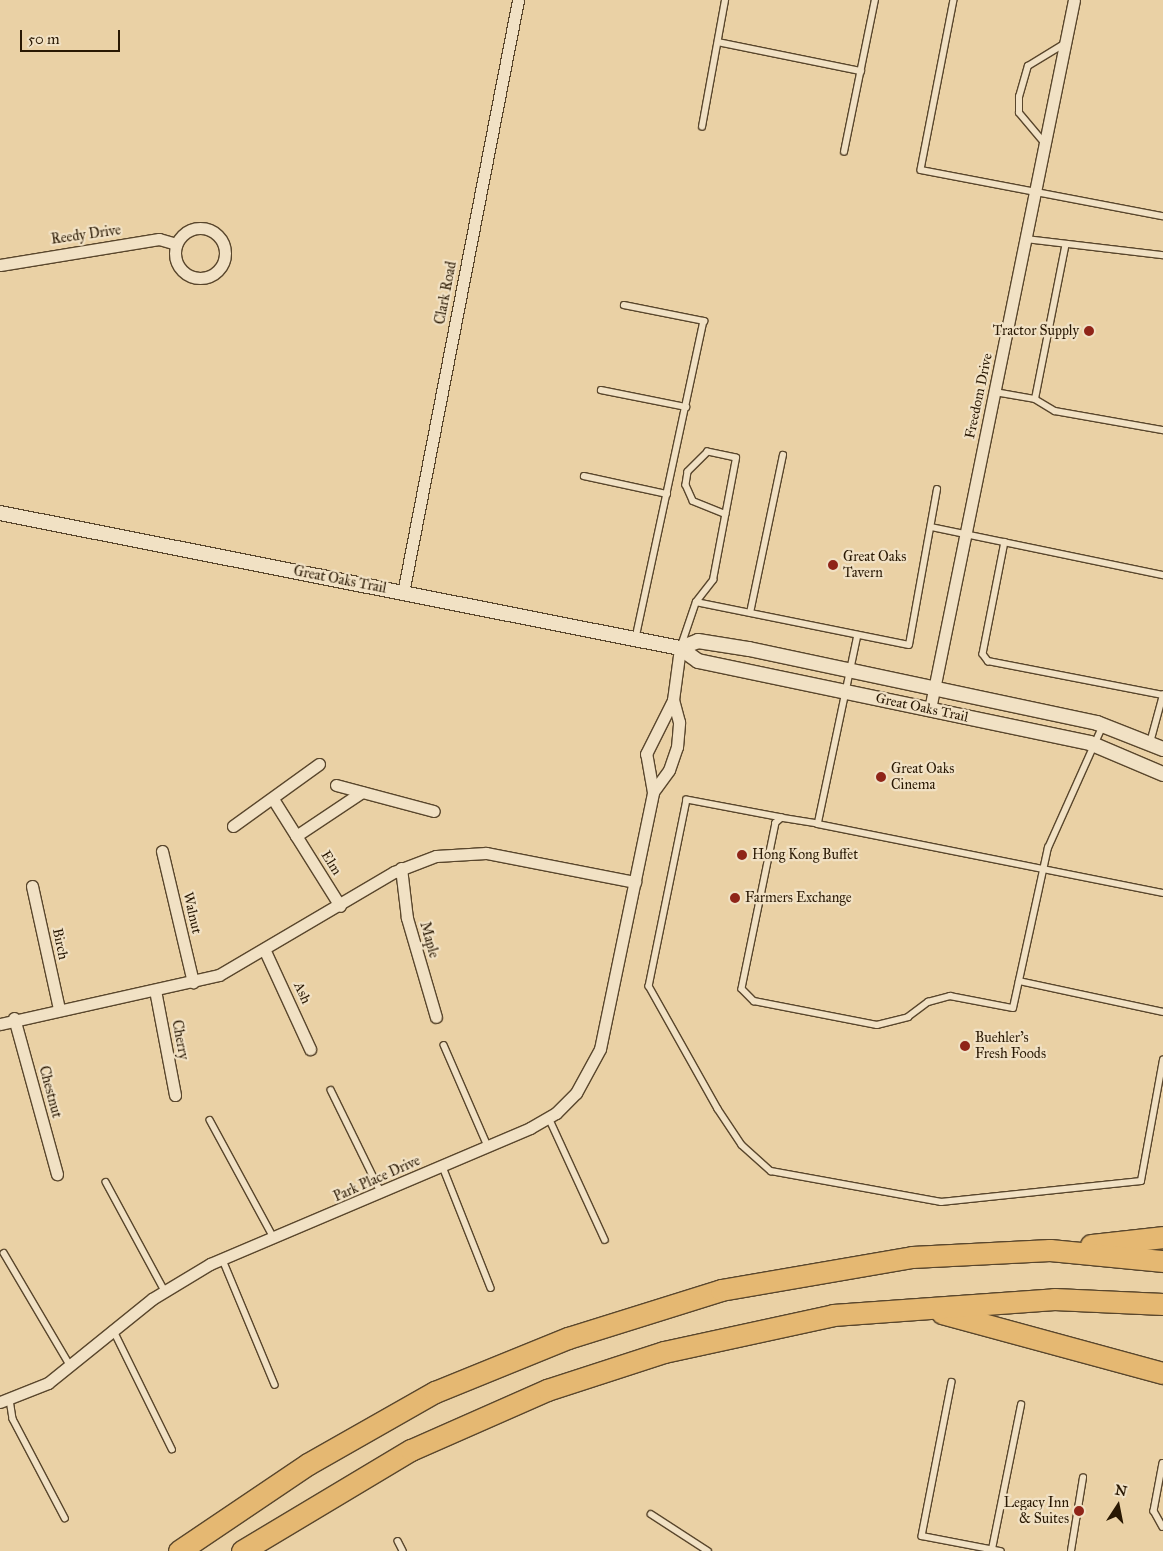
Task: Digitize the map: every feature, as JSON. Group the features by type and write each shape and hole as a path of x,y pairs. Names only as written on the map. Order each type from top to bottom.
{"highway":[{"path":"179,1551 308,1464 435,1392 568,1338 721,1290 912,1257 1050,1250 1163,1237"},
{"path":"1050,1250 1163,1261"},
{"path":"242,1551 412,1450 584,1377 664,1352 784,1324 925,1309 1054,1299 1163,1304"},
{"path":"925,1309 1163,1373"}],"street":[{"name":"Clark Road","path":"403,592 518,0"},
{"name":"Freedom Drive","path":"930,709 1074,0"},
{"path":"187,231 212,231 223,243 224,260 215,273 192,277 176,260 176,244 187,231"},
{"name":"Reedy Drive","path":"0,265 159,239 176,244"},
{"name":"Great Oaks Trail","path":"0,513 680,648 698,661 1096,745 1163,774"},
{"name":"Great Oaks Trail","path":"680,648 698,641 851,671 1103,725 1163,750"},
{"name":"Park Place Drive","path":"653,792 669,770 677,747 678,722 673,700 680,648"},
{"name":"Park Place Drive","path":"5,1401 48,1383 113,1329 164,1291 223,1260 382,1194 549,1118 576,1093 600,1049 635,882 653,792 646,754 650,738 673,700"},
{"path":"233,826 319,764"},
{"path":"336,786 434,811"},
{"path":"296,836 362,792"},
{"name":"Elm","path":"273,799 340,906"},
{"name":"Walnut","path":"162,851 193,982"},
{"path":"0,1024 14,1018 193,982 234,969 401,868 436,856 486,853 635,882"},
{"name":"Maple","path":"401,868 407,918 436,1018"},
{"name":"Birch","path":"32,886 58,1009"},
{"name":"Ash","path":"265,951 310,1049"},
{"name":"Cherry","path":"155,990 175,1095"},
{"name":"Chestnut","path":"14,1018 57,1174"}],"lane":[{"path":"702,127 725,0"},
{"path":"844,152 875,0"},
{"path":"954,0 921,170 1036,190 1163,216"},
{"path":"718,42 861,71"},
{"path":"1045,145 1019,113 1018,97 1028,66 1064,44"},
{"path":"1026,239 1065,247 1119,247 1163,255"},
{"path":"1035,399 1065,247"},
{"path":"624,305 704,320 636,639"},
{"path":"601,390 686,406"},
{"path":"995,392 1035,399 1055,411 1163,430"},
{"path":"680,648 696,602 713,580 736,458 708,452 692,465 686,485 693,501 725,514"},
{"path":"750,613 783,456"},
{"path":"584,476 667,494"},
{"path":"696,602 910,646 937,490"},
{"path":"931,527 1163,575"},
{"path":"1005,542 983,654 988,660 1163,695 1162,705 1150,743"},
{"path":"818,824 858,635"},
{"path":"782,818 776,823 742,989 754,1000 877,1025 908,1017 928,1002 950,996 1013,1008 1043,871 1056,826 1096,745 1103,725"},
{"path":"1163,892 1043,871 818,824 688,800 649,986 723,1116 742,1145 771,1171 942,1202 1141,1181 1163,1060"},
{"path":"1019,981 1163,1012"},
{"path":"444,1045 488,1146"},
{"path":"330,1090 382,1194"},
{"path":"549,1118 605,1240"},
{"path":"210,1120 275,1240"},
{"path":"443,1166 491,1288"},
{"path":"106,1182 164,1291"},
{"path":"4,1253 70,1366"},
{"path":"223,1260 275,1385"},
{"path":"113,1329 172,1449"},
{"path":"952,1382 922,1536 1001,1551"},
{"path":"5,1401 65,1518"},
{"path":"992,1549 1021,1405"},
{"path":"1163,1463 1154,1511 1163,1527"},
{"path":"1071,1551 1083,1478"},
{"path":"651,1514 708,1551"},
{"path":"398,1542 403,1551"}],"place":[{"name":"Tractor Supply","path":"1089,331"},
{"name":"Great Oaks Tavern","path":"833,565"},
{"name":"Great Oaks Cinema","path":"881,777"},
{"name":"Hong Kong Buffet","path":"742,855"},
{"name":"Farmers Exchange","path":"735,898"},
{"name":"Buehler's Fresh Foods","path":"965,1046"},
{"name":"Legacy Inn & Suites","path":"1079,1511"}]}
